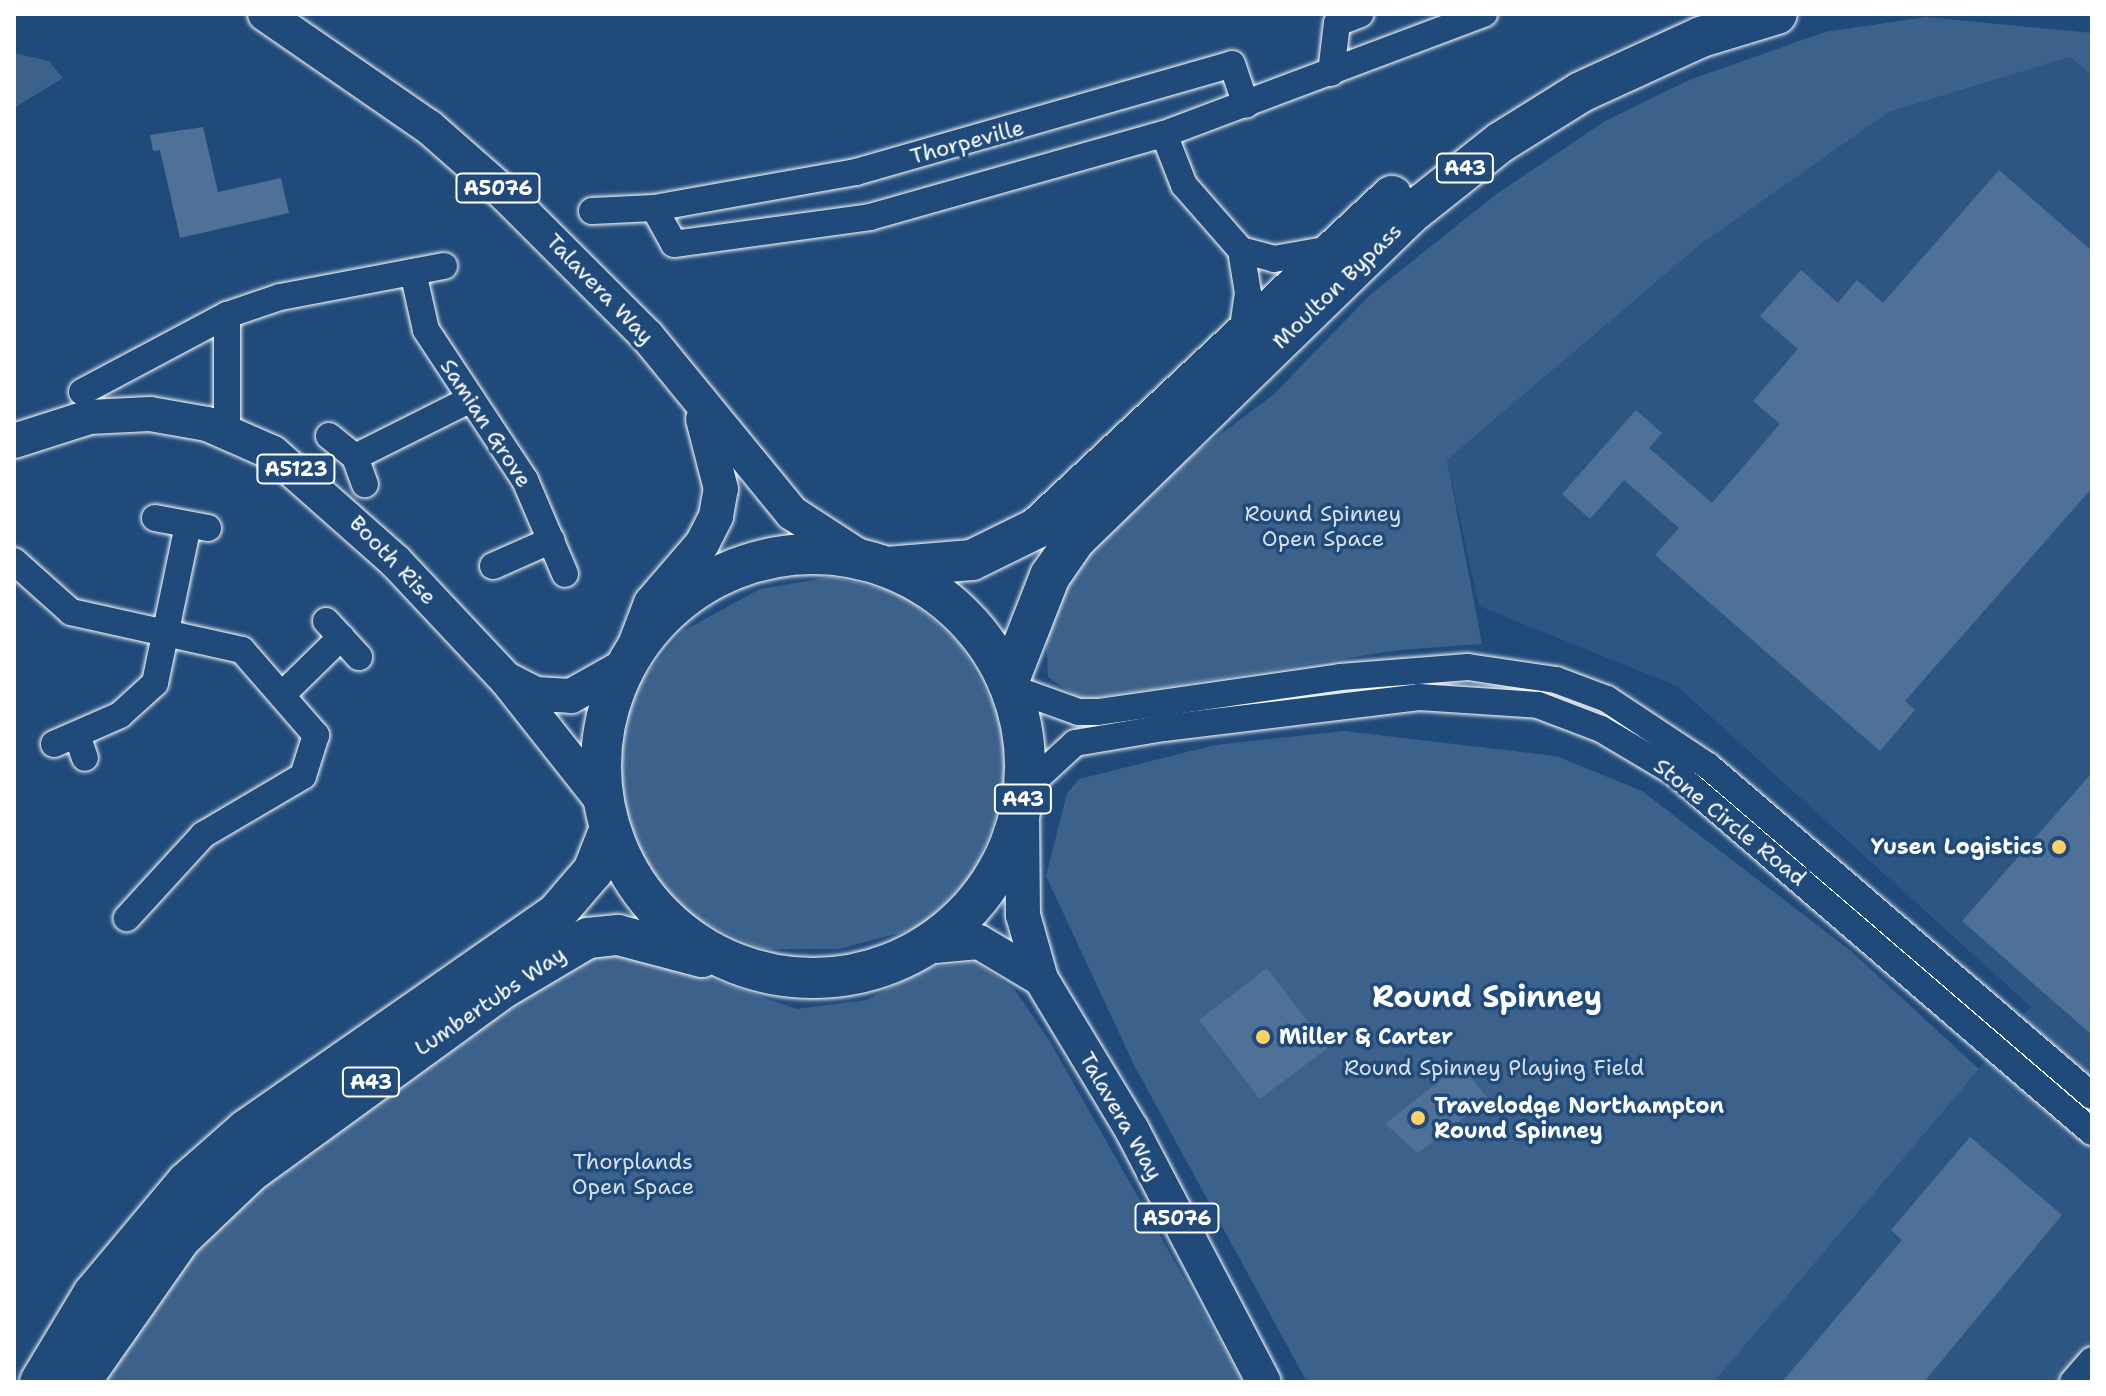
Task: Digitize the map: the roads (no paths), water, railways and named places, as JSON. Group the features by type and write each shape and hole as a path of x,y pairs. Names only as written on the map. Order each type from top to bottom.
{"highway":[{"name":"Moulton Bypass","path":"876,564 972,560 1037,528 1335,247 1440,153 1527,93 1689,14"},
{"name":"Moulton Bypass","path":"1009,685 1050,576 1075,540 1410,214 1501,142 1581,92 1701,37 1777,14"},
{"name":"A43","path":"798,554 876,564 937,595 972,625 1009,685 1023,738 1023,797 988,886 924,947 837,977 745,967 709,950 648,899 607,816 603,733 628,662 673,606 731,570 798,554"},
{"name":"Lumbertubs Way","path":"40,1382 93,1294 187,1182 246,1130 556,914 593,871 607,816"},
{"name":"Lumbertubs Way","path":"80,1382 180,1239 250,1172 557,952 618,935 745,967"}],"main road":[{"name":"Talavera Way","path":"265,14 429,127 506,195 638,326 792,513 876,564"},
{"name":"Talavera Way","path":"628,662 651,603 702,544 716,516 717,460 697,400"},
{"name":"Booth Rise","path":"14,441 62,423 120,414 181,418 227,431 310,479 506,679 607,816"},
{"name":"Booth Rise","path":"506,679 561,697 628,662"},
{"name":"Talavera Way","path":"1023,797 1023,915 1041,979 1132,1130 1264,1382"},
{"name":"Talavera Way","path":"924,947 979,942 1041,979"}],"street":[{"path":"1331,73 1337,23 1360,14"},
{"path":"654,208 674,244 815,229 1164,134 1484,14"},
{"name":"Thorpeville","path":"592,211 654,208 856,172 1232,64 1246,105"},
{"path":"1164,134 1184,185 1241,250 1248,293 1242,334"},
{"path":"1241,250 1274,259 1335,247"},
{"path":"82,392 227,315 444,266"},
{"name":"Samian Grove","path":"413,272 426,330 525,480 565,574"},
{"path":"227,315 227,431"},
{"path":"355,457 471,399"},
{"path":"329,436 355,457 365,484"},
{"path":"72,746 145,695 170,634 198,526 155,518"},
{"path":"493,566 552,540"},
{"path":"14,561 71,612 242,650 284,693 316,735 309,769 203,835 127,918"},
{"path":"284,693 333,629 359,657"},
{"name":"Stone Circle Road","path":"1009,685 1079,712 1098,712 1345,676 1468,667 1556,680 1595,694 1708,766 2092,1096"},
{"name":"Stone Circle Road","path":"1023,797 1075,743 1164,728 1419,697 1538,705 1601,729 1675,773 2092,1132"},
{"path":"2073,1382 2092,1360"}],"place":[{"name":"Yusen Logistics","path":"2059,847"},
{"name":"Miller & Carter","path":"1263,1037"},
{"name":"Travelodge Northampton Round Spinney","path":"1418,1118"}],"district":[{"name":"Round Spinney","path":"1487,997"}],"park label":[{"name":"Round Spinney Open Space","path":"1323,526"},
{"name":"Round Spinney Playing Field","path":"1494,1068"},
{"name":"Thorplands Open Space","path":"633,1174"}]}
